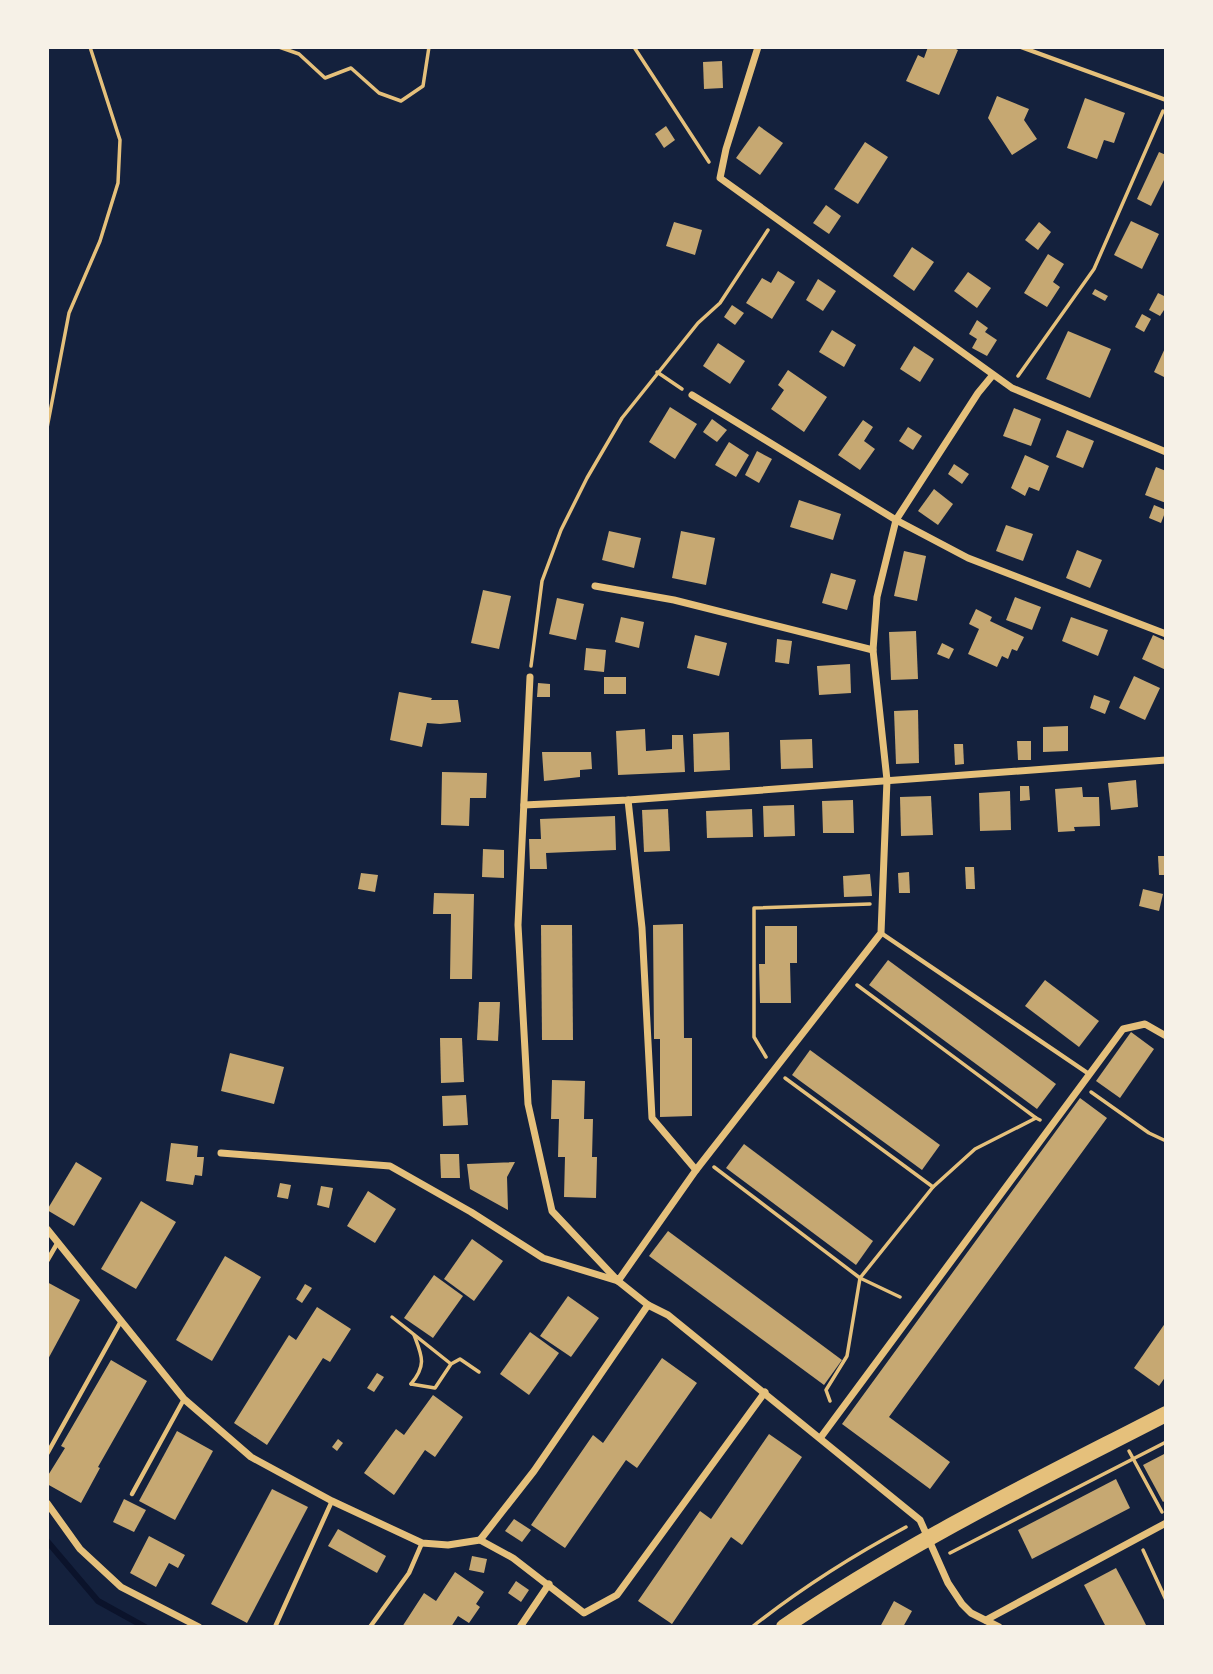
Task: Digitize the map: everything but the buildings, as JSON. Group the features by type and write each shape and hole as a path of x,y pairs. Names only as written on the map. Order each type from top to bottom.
{"main road":[{"path":"784,1627 876,1567 928,1537 1166,1414"}],"street":[{"path":"758,47 726,149 720,178 992,376 1012,388 1166,452"},
{"path":"618,1281 696,1170 881,933 887,780 873,650 877,597 896,520 978,393 992,376"},
{"path":"692,396 896,520 968,558 1166,634"},
{"path":"595,586 674,600 873,650"},
{"path":"530,677 518,925 528,1104 552,1211 618,1281 648,1305 668,1315 920,1520 947,1583 962,1604 999,1627"},
{"path":"524,805 628,800 1166,760"},
{"path":"628,800 642,928 652,1118 696,1170"},
{"path":"821,1437 1123,1029 1145,1024 1166,1036"},
{"path":"221,1153 390,1166 471,1212 543,1258 618,1281"},
{"path":"47,1229 184,1399 251,1457 332,1501 422,1543 448,1545 480,1540 549,1584 584,1613 617,1595 765,1392"},
{"path":"480,1540 534,1471 648,1305"},
{"path":"47,1503 80,1549 121,1587 199,1627"},
{"path":"986,1620 1166,1521"},
{"path":"520,1627 549,1584"}],"lane":[{"path":"1021,47 1166,100"},
{"path":"881,933 1090,1074"},
{"path":"47,1261 59,1241"},
{"path":"47,1454 121,1321"},
{"path":"132,1494 184,1399"},
{"path":"275,1627 332,1501"},
{"path":"370,1627 409,1573 422,1543"}],"path":[{"path":"47,428 69,313 100,241 118,183 120,140 90,47"},
{"path":"279,47 299,54 325,78 351,68 379,93 401,101 423,86 429,47"},
{"path":"634,47 720,178"},
{"path":"1012,388 1094,269 1166,106"},
{"path":"530,677 542,581 561,530 587,478 622,418 698,323 720,303 776,220"},
{"path":"657,372 692,396"},
{"path":"883,903 754,908 754,1037 774,1070 933,1187"},
{"path":"846,978 1049,1128"},
{"path":"1081,1085 1149,1133 1166,1141"},
{"path":"836,1416 826,1390 847,1356 860,1278 933,1187 975,1149 1036,1118"},
{"path":"704,1160 860,1278 900,1297"},
{"path":"392,1317 452,1364"},
{"path":"413,1334 423,1358 420,1374 411,1384 435,1388 452,1364 460,1359 480,1372"},
{"path":"1122,1437 1166,1521"},
{"path":"938,1559 1166,1442"},
{"path":"1138,1538 1166,1600"}],"waterway":[{"path":"47,1541 98,1601 145,1627"}]}
